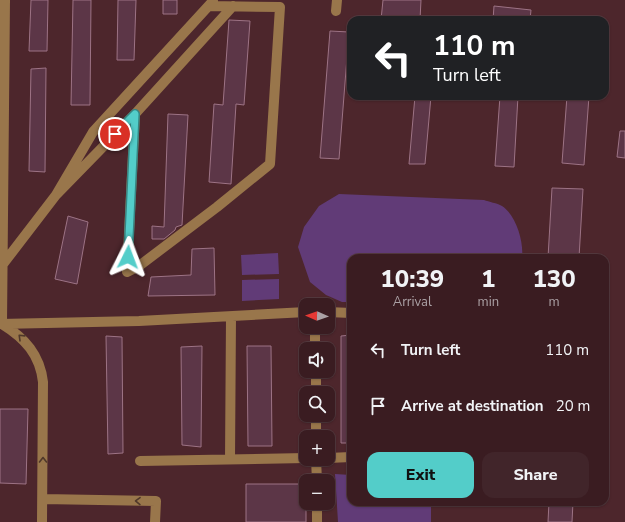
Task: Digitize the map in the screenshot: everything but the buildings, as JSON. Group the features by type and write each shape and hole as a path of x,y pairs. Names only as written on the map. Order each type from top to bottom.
{"street":[{"path":"1,324 2,49 5,0"},
{"path":"336,0 336,11"},
{"path":"56,195 83,145 93,132 212,3 233,6 280,7 270,164 217,207 139,266 127,272 135,114"},
{"path":"1,267 56,195 135,114 233,6"},
{"path":"1,324 139,322 299,312"},
{"path":"335,312 347,313"},
{"path":"230,459 231,317"},
{"path":"1,324 18,334 37,356 41,368 43,382 42,522"},
{"path":"335,458 347,457"},
{"path":"140,461 299,458"},
{"path":"43,499 156,501 155,522"},
{"path":"317,510 317,522"}],"shaded area":[{"path":"339,194 484,200 498,204 507,210 518,229 522,244 522,254 347,254 347,302 342,302 326,295 310,282 298,247 304,227 319,206"},
{"path":"278,253 279,274 242,275 241,255"},
{"path":"279,279 279,299 242,301 242,280"},
{"path":"335,474 347,475 347,506 431,506 431,522 338,522"}],"route":[{"path":"115,134 135,114 128,257"}]}
